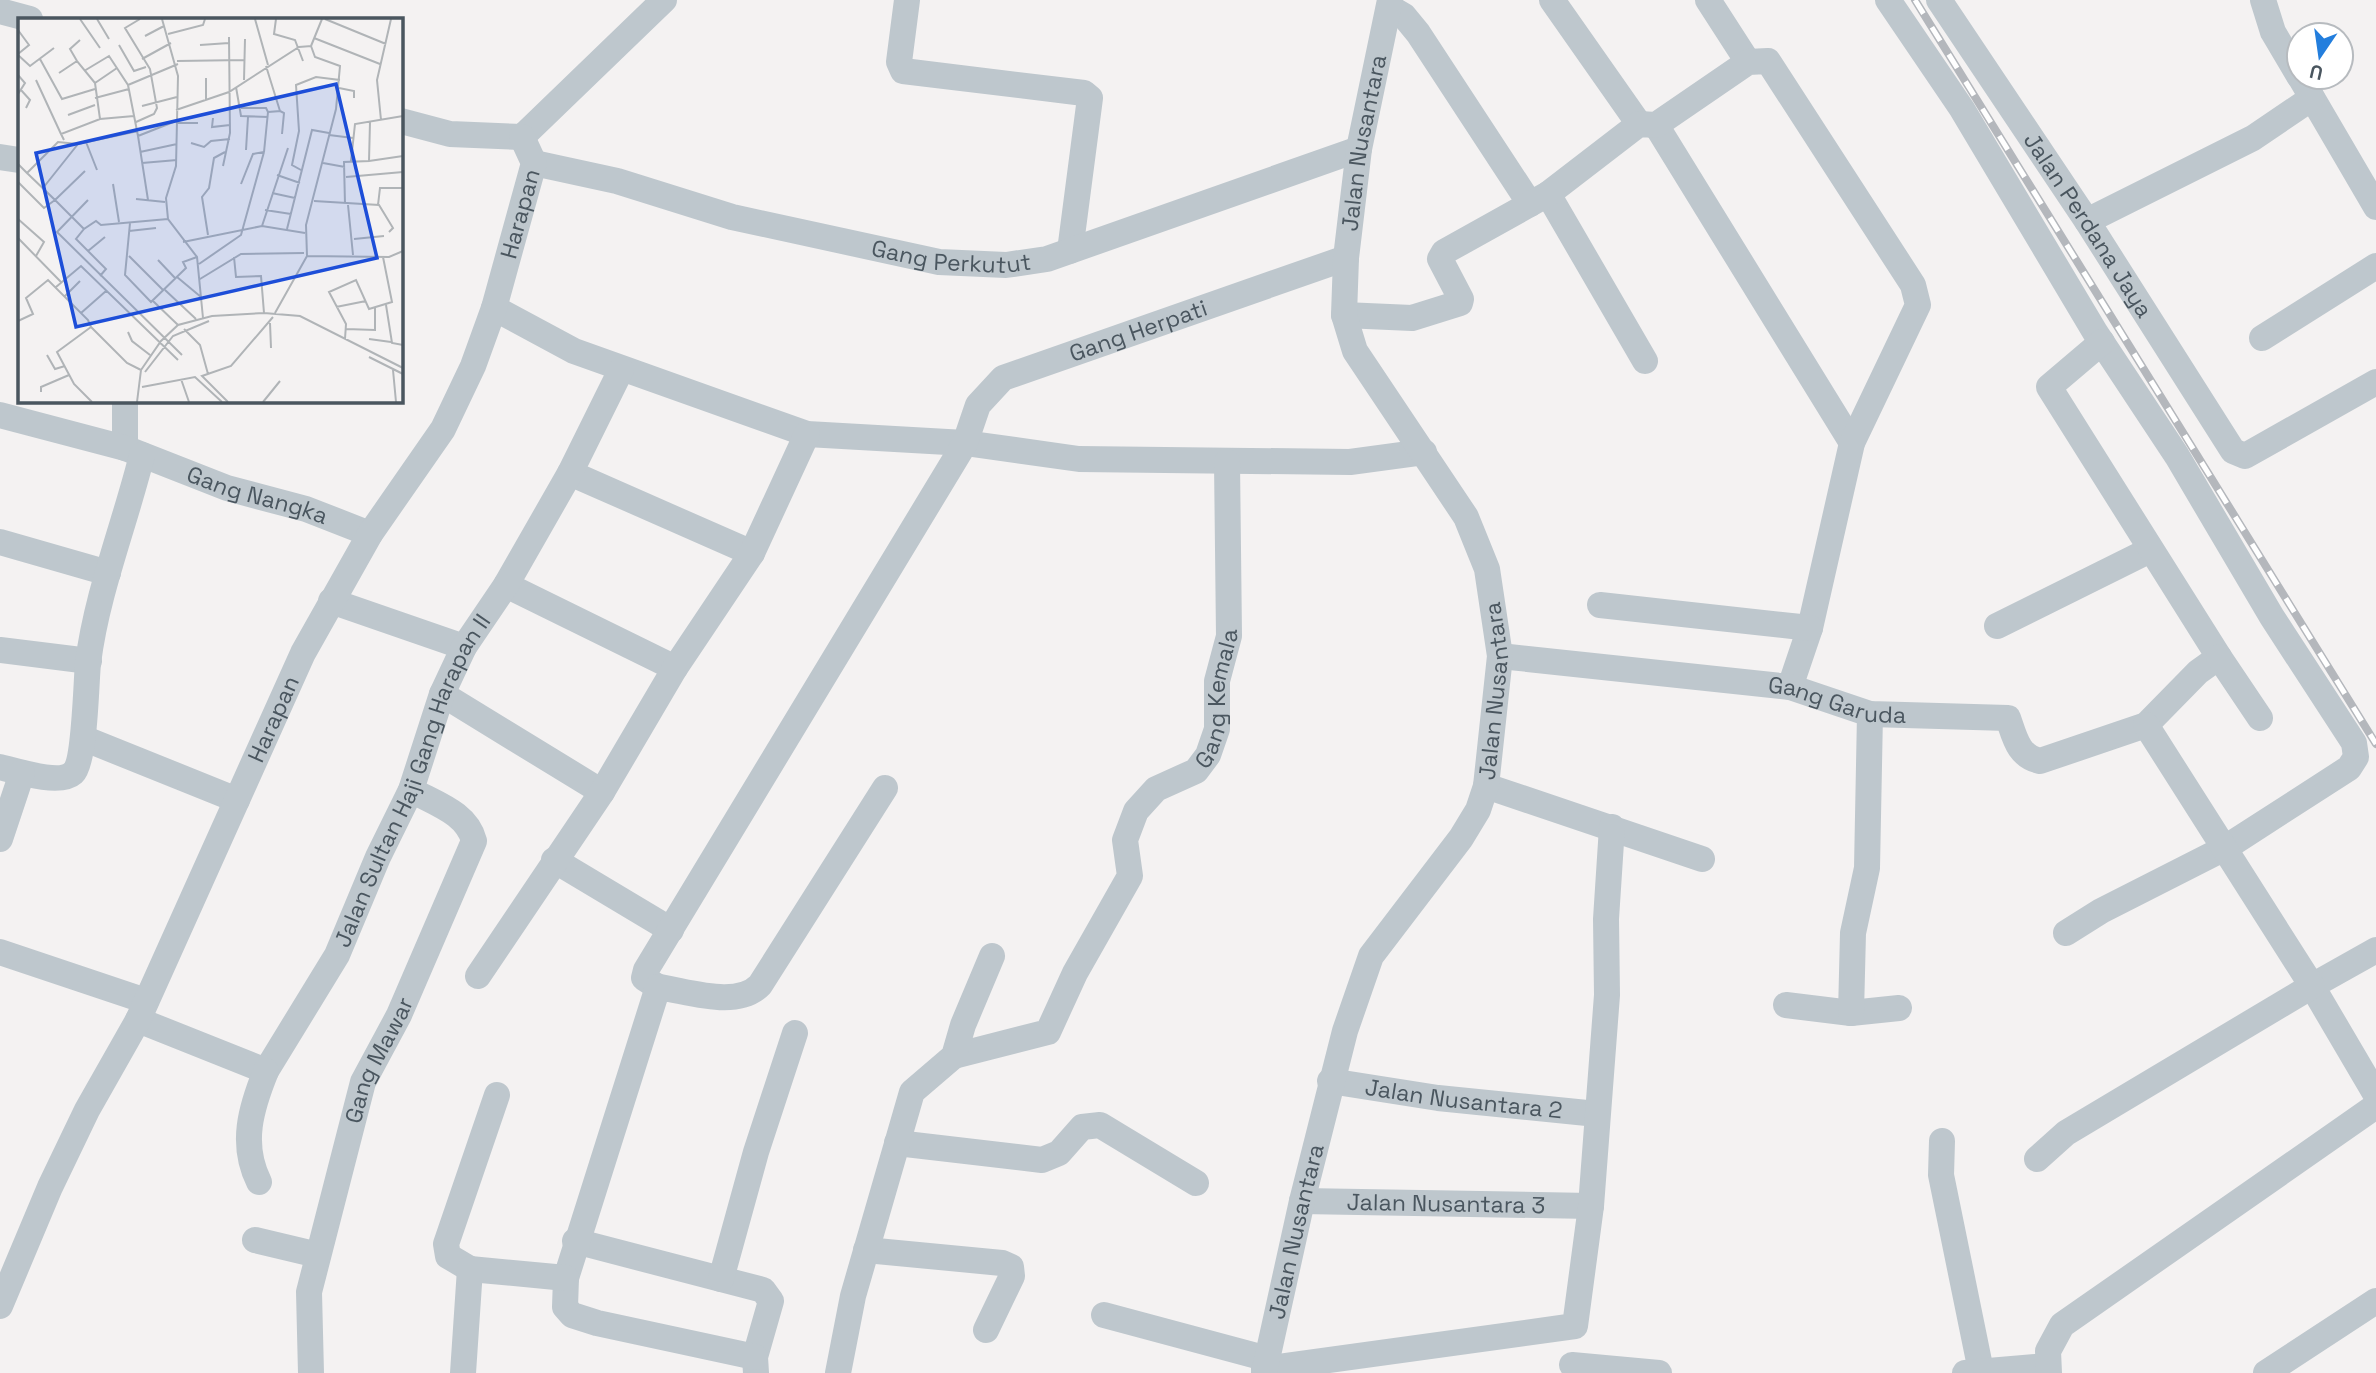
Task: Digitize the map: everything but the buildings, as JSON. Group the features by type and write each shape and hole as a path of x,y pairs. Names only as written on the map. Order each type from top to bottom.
{"street":[{"path":"402,121 450,134 522,137 664,0"},
{"path":"907,0 899,62 903,71 1084,93 1090,98 1070,251"},
{"path":"1552,0 1648,125 1852,443"},
{"path":"1708,0 1748,62"},
{"path":"1888,0 1962,109 2102,342 2177,456 2272,617 2354,743 2356,757 2348,768 2225,848 2101,911 2066,933"},
{"name":"Jalan Perdana Jaya","path":"1939,0 2087,221 2233,451 2245,456 2376,383"},
{"path":"2263,0 2273,32 2285,52"},
{"path":"1389,4 1404,16 1418,33 1539,199 1645,361"},
{"name":"Jalan Nusantara","path":"1265,1367 1331,1082 1371,956 1461,838 1478,810 1486,786 1500,656 1488,569 1465,517 1354,351 1344,315 1346,258 1359,149 1389,4"},
{"path":"0,11 26,18"},
{"path":"1344,315 1412,318 1460,303 1461,299 1442,266 1440,259 1444,252 1539,199 1648,125 1748,62 1768,61 1913,285 1917,304 1912,320 1852,443 1810,628 1790,687"},
{"path":"2087,221 2253,138 2297,91"},
{"path":"2308,91 2376,208"},
{"name":"Harapan","path":"0,1306 87,1110 142,1011 303,653 370,534 443,429 473,366 494,308 534,163 522,137"},
{"name":"Gang Perkutut","path":"534,163 617,181 732,217 939,262 1006,265 1046,259 1359,149"},
{"path":"0,157 18,160"},
{"name":"Gang Herpati","path":"658,987 644,978 965,443 978,405 1003,379 1346,258"},
{"path":"2262,338 2376,266"},
{"path":"494,308 573,351 807,435 965,443 1079,460 1350,462 1424,452"},
{"path":"2102,342 2049,387 2150,550 2260,718"},
{"name":"Jalan Sultan Haji Gang Harapan II","path":"259,1182 247,1146 257,1093 266,1071 337,955 378,857 411,790 442,694 464,647 506,585 570,473 621,370"},
{"path":"0,839 11,770 54,778 69,776 76,771 83,738 89,661 134,452 125,402"},
{"name":"Gang Nangka","path":"0,415 134,452 227,488 306,509 370,534"},
{"path":"478,976 602,792 675,668 752,553 807,435"},
{"name":"Gang Kemala","path":"954,1056 1048,1032 1074,973 1130,877 1125,840 1136,811 1156,789 1196,771 1208,755 1217,729 1217,681 1229,636 1227,462"},
{"path":"570,473 752,553"},
{"path":"0,542 108,573"},
{"path":"1997,626 2150,550"},
{"path":"506,585 675,668"},
{"path":"331,601 464,647"},
{"path":"1600,605 1810,628"},
{"path":"0,650 89,661"},
{"name":"Gang Garuda","path":"1500,656 1790,687 1870,714 2008,718 2020,750 2026,758 2040,761 2146,725"},
{"path":"2219,657 2198,672 2146,725 2312,986 2376,1095"},
{"path":"442,694 602,792"},
{"path":"1851,1013 1853,933 1867,868 1870,714"},
{"path":"83,738 237,800"},
{"path":"1486,786 1702,859"},
{"path":"575,1241 763,1290 771,1301 755,1365 572,1315 565,1307 566,1278 575,1241 658,987 737,998 750,995 766,975 885,788"},
{"name":"Gang Mawar","path":"311,1373 309,1292 363,1082 399,1015 474,841 471,827 459,816 411,790"},
{"path":"1612,827 1606,919 1607,995 1591,1206 1572,1369 1659,1373"},
{"path":"554,860 671,930"},
{"path":"2037,1159 2066,1133 2376,950"},
{"path":"0,952 142,1011 266,1071"},
{"path":"838,1373 866,1250 912,1092 954,1056 963,1025 992,956"},
{"path":"1786,1005 1851,1013 1899,1008"},
{"path":"722,1279 757,1152 795,1033"},
{"name":"Jalan Nusantara 2","path":"1331,1082 1438,1098 1597,1114"},
{"path":"497,1095 446,1244 448,1256 470,1269 566,1278"},
{"path":"1942,1141 1941,1175 1973,1372 2048,1370 2048,1351 2062,1325 2376,1105"},
{"path":"898,1143 1042,1160 1059,1153 1082,1127 1100,1125 1196,1183"},
{"name":"Jalan Nusantara 3","path":"1302,1201 1591,1206"},
{"path":"255,1240 318,1255"},
{"path":"866,1250 1002,1263 1011,1267 1012,1276 986,1330"},
{"path":"463,1373 470,1269"},
{"path":"2266,1373 2376,1301"},
{"path":"1104,1315 1265,1367 1575,1326"}],"railway":[{"path":"1915,0 2376,744"}]}
